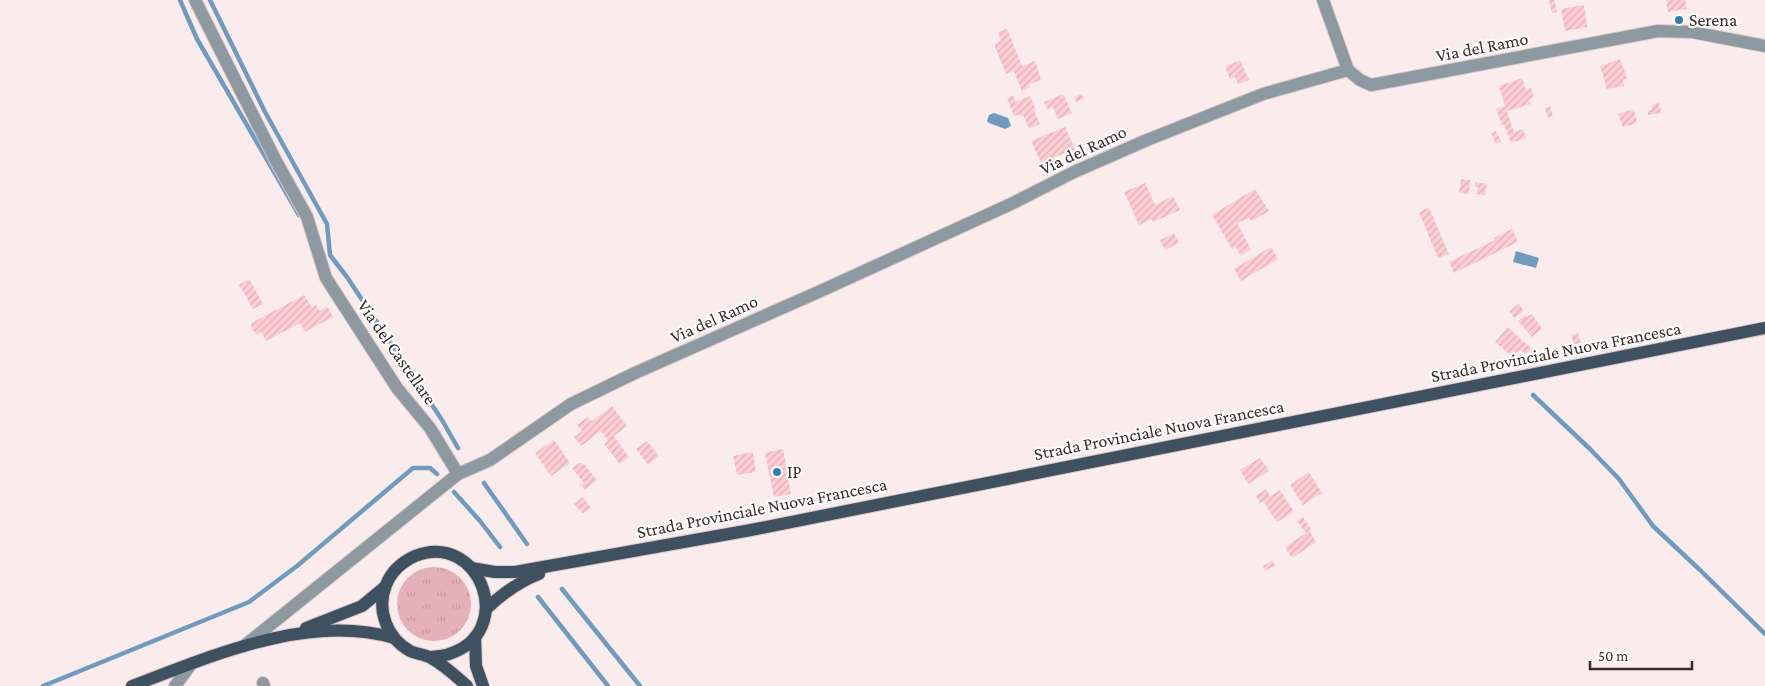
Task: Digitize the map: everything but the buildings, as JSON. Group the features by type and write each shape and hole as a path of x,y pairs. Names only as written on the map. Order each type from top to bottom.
{"main road":[{"name":"Strada Provinciale Nuova Francesca","path":"471,568 495,572 515,572 751,530 1765,328"},
{"path":"430,657 448,655 460,650 475,637 482,626 486,609 486,595 481,582 471,568 446,554 420,554 409,558 400,565 390,576 385,587 382,608 385,623 394,638 410,651 430,657 467,686"},
{"name":"Strada Provinciale Nuova Francesca","path":"486,609 502,594 522,581 560,565"},
{"path":"286,636 362,606 385,587"},
{"path":"132,686 244,646 286,636 331,630 356,630 374,632 394,638"},
{"path":"475,637 476,666 483,686"}],"street":[{"name":"Via del Castellare","path":"195,0 276,161 307,217 326,278 397,388 430,428 458,474"},
{"path":"1323,0 1348,70"},
{"name":"Via del Ramo","path":"458,474 490,460 571,404 619,380 843,281 1011,204 1074,172 1147,140 1263,94 1348,70 1360,80 1371,85 1658,31 1692,32 1765,46"},
{"path":"244,646 458,474"},
{"path":"175,686 192,663"}],"green space":[{"path":"434,567 455,573 465,583 471,604 465,625 455,635 434,641 413,635 403,625 397,604 403,583 413,573"}],"water":[{"path":"994,113 1008,118 1011,126 1005,129 989,123 987,121 989,115"},
{"path":"1516,251 1539,258 1536,268 1513,262"}],"waterway":[{"path":"180,0 197,39 299,215"},
{"path":"210,0 265,112 327,224 330,255 347,277 442,420 458,448"},
{"path":"1533,395 1619,479 1653,526 1765,634"},
{"path":"43,686 249,602 297,566 413,468 430,468 437,474"},
{"path":"484,483 527,544"},
{"path":"454,492 500,547"},
{"path":"562,589 640,686"},
{"path":"538,597 608,686"}],"place":[{"name":"Serena","path":"1679,20"},
{"name":"IP","path":"777,472"}]}
